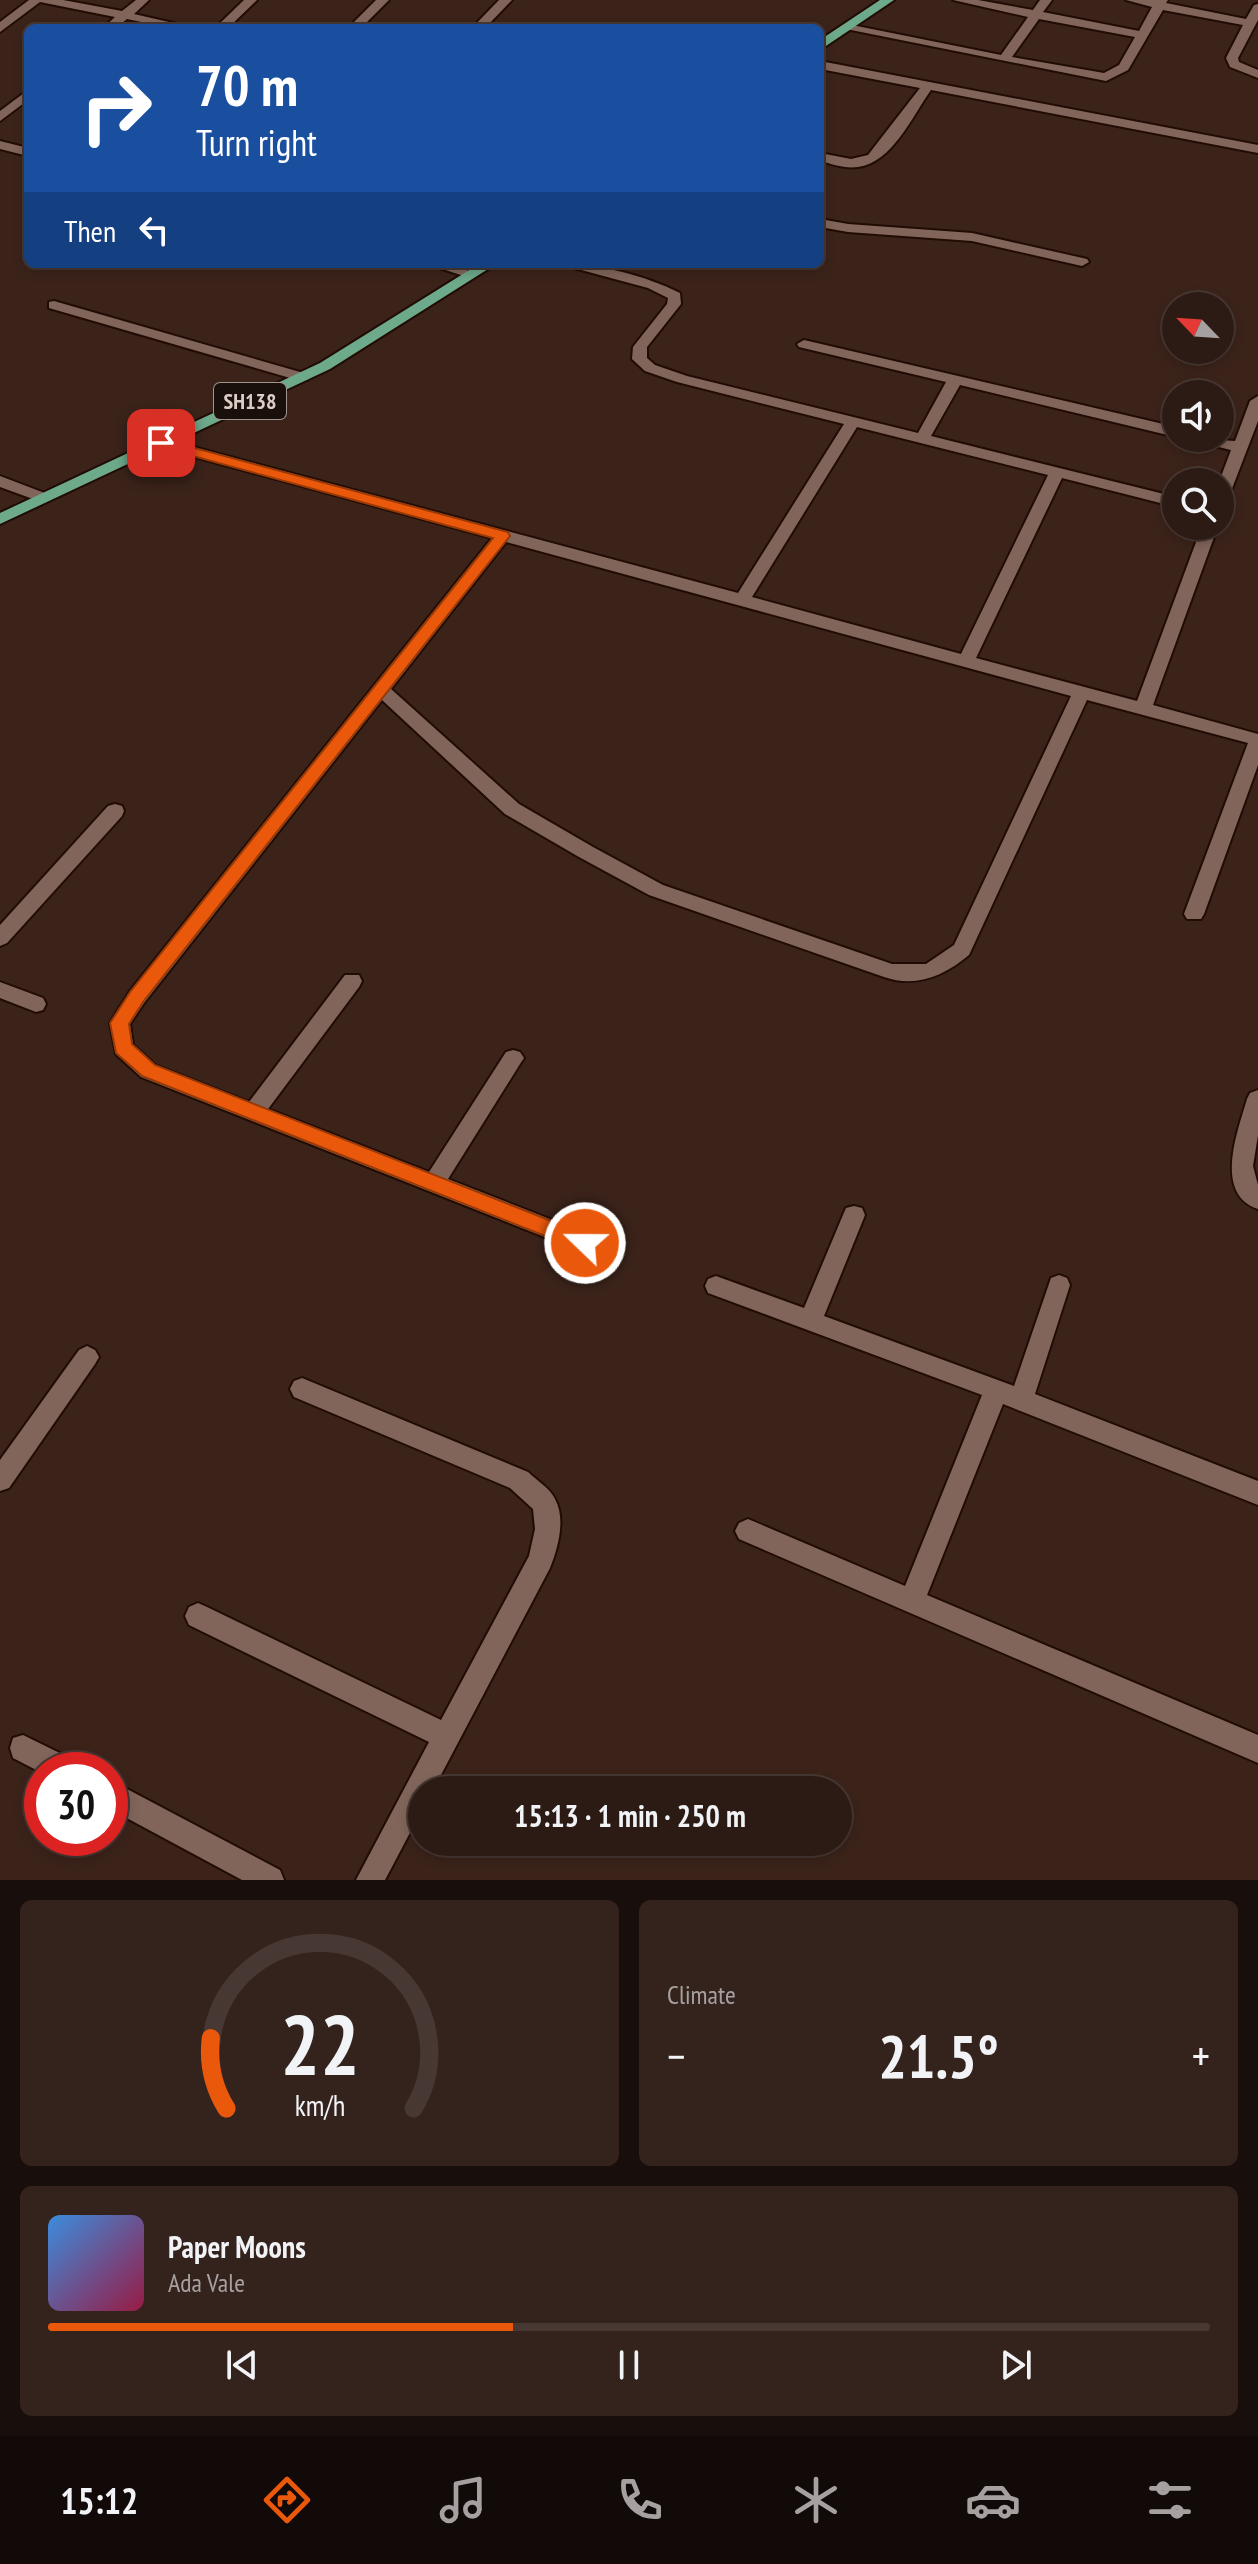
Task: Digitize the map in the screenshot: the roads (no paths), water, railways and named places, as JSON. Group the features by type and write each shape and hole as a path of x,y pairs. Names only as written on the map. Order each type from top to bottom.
{"main road":[{"path":"824,43 888,0"},
{"name":"SH138","path":"0,519 302,377 481,268"}],"street":[{"path":"0,28 36,0"},
{"path":"45,0 167,24"},
{"path":"114,24 143,0"},
{"path":"225,24 251,0"},
{"path":"358,24 383,0"},
{"path":"482,24 506,0"},
{"path":"959,0 1142,35"},
{"path":"1004,59 1046,0"},
{"path":"1132,0 1160,2 1250,23"},
{"path":"847,28 1106,77 1124,67 1160,2"},
{"path":"1258,8 1232,58 1234,64 1258,74"},
{"path":"824,66 1258,149"},
{"path":"824,158 860,164 870,162 928,86"},
{"path":"0,117 24,97"},
{"path":"0,145 24,151"},
{"path":"824,224 972,237 1082,262"},
{"path":"448,268 470,274"},
{"path":"583,268 653,285 675,296 674,304 640,347 639,359 650,368 682,379 1162,498"},
{"path":"54,305 302,377"},
{"path":"804,344 1162,429"},
{"path":"922,439 955,380"},
{"path":"1232,468 1256,412"},
{"path":"742,600 853,422"},
{"path":"161,443 1258,740 1194,914"},
{"path":"1234,446 1240,447"},
{"path":"966,661 1057,472"},
{"path":"0,481 44,498"},
{"path":"502,536 146,984 120,1023 123,1048 148,1071 585,1243"},
{"path":"1143,709 1205,540"},
{"path":"380,689 512,809 656,890 891,972 917,975 942,968 962,950 1082,692"},
{"path":"0,938 115,811"},
{"path":"253,1112 352,981"},
{"path":"0,990 36,1004"},
{"path":"434,1183 513,1058"},
{"path":"1258,1099 1240,1167 1250,1193 1258,1200"},
{"path":"810,1321 854,1215"},
{"path":"1021,1400 1059,1285"},
{"path":"716,1286 996,1390 1258,1493"},
{"path":"0,1480 87,1357"},
{"path":"302,1389 519,1480 545,1504 548,1529 541,1559 370,1880"},
{"path":"912,1601 996,1390"},
{"path":"748,1531 1258,1749"},
{"path":"198,1616 447,1737"},
{"path":"23,1748 30,1752"},
{"path":"128,1804 270,1880"}]}
